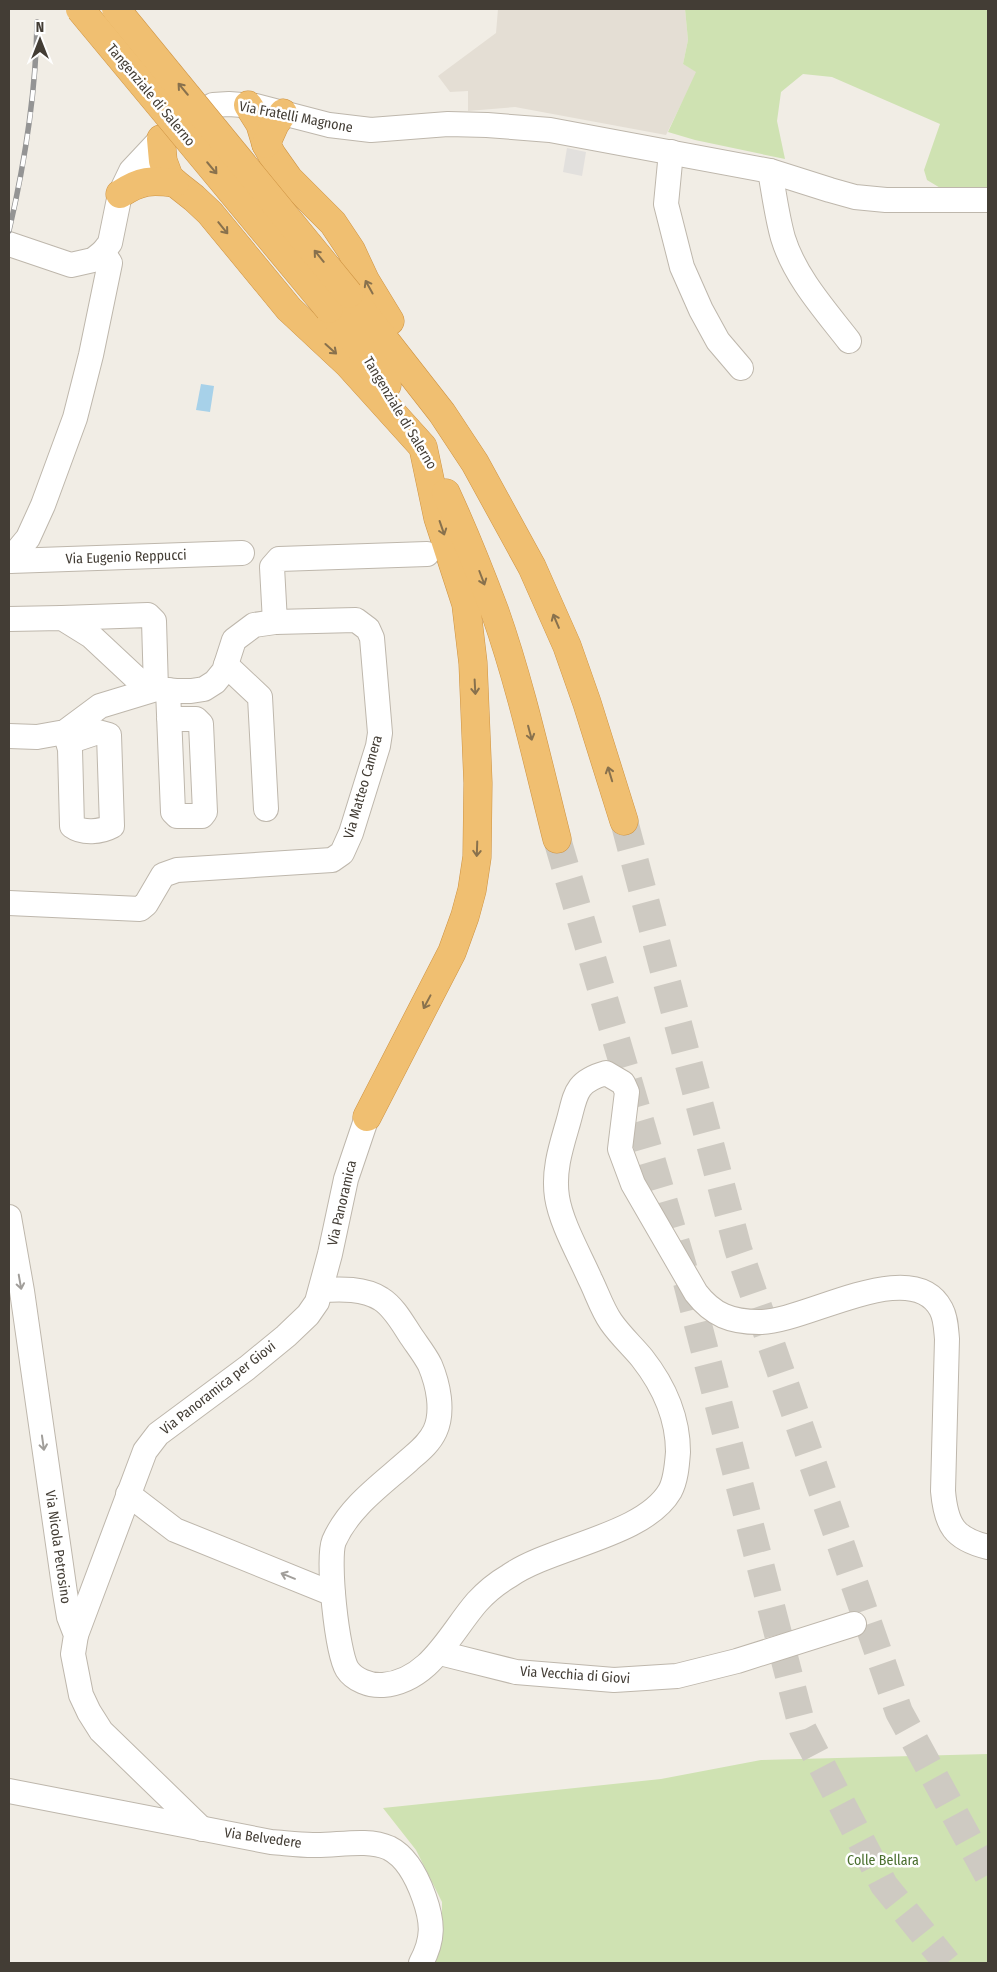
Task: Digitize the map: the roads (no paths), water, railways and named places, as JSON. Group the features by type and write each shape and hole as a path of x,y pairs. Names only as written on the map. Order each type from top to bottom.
{"highway":[{"name":"Tangenziale di Salerno","path":"80,9 339,301 442,413 475,463 532,567 567,646 624,821"},
{"name":"Tangenziale di Salerno","path":"116,9 339,301 375,367 423,447 468,542 496,614 557,839"},
{"path":"248,105 260,124 266,144 289,179 333,222 351,250 380,306 451,407 475,463"},
{"path":"266,144 275,124 283,113"},
{"path":"161,139 163,162 169,177 174,183 210,213 289,309 349,365 423,447 438,518 466,604 471,634 478,784 477,858 472,890 452,952 367,1117"},
{"path":"120,194 135,184 156,181 174,183"}],"street":[{"name":"Via Fratelli Magnone","path":"103,252 110,243 120,194 131,170 161,139 213,105 248,105 329,125 372,130 448,124 550,130 770,170 830,190 856,196 886,200 988,200"},
{"path":"671,152 666,204 682,267 701,310 718,341 741,368"},
{"path":"770,170 783,239 807,286 849,341"},
{"path":"9,244 72,265 93,260 103,252 110,263 91,355 75,418 44,505 28,538 9,561"},
{"name":"Via Eugenio Reppucci","path":"9,561 242,553"},
{"path":"275,622 272,567 279,559 427,554"},
{"path":"9,619 148,615 154,621 162,690 169,719"},
{"path":"62,618 91,636 136,678 162,690"},
{"name":"Via Matteo Camera","path":"9,903 140,909 146,904 163,875 177,870 320,862 332,860 342,853 351,833 363,796 380,733 372,638 368,629 356,620 275,622 254,625 234,640 226,665"},
{"path":"9,736 66,737 100,706 162,690 192,691 204,689 216,682 226,665 260,697 266,809"},
{"path":"321,1290 347,1289 382,1299 398,1316 430,1364 438,1393 440,1413 435,1431 425,1446 358,1506 344,1522 332,1545 333,1594 338,1632 346,1668 356,1678 372,1685 385,1685 415,1674 440,1653 479,1600 516,1570 627,1526 648,1515 661,1504 671,1489 677,1468 678,1442 675,1422 668,1398 644,1360 609,1320 566,1225 557,1197 556,1165 576,1095 582,1083 592,1077 606,1074 623,1083 627,1092 620,1149 625,1166 633,1184 686,1276 707,1307 719,1315 760,1322 779,1319 879,1290 906,1286 924,1293 941,1308 947,1339 943,1491 946,1515 952,1528 960,1536 975,1544 988,1547"},
{"name":"Via Panoramica","path":"321,1290 346,1179 367,1117"},
{"name":"Via Nicola Petrosino","path":"9,1217 22,1291 65,1594 69,1617 76,1635 74,1654 81,1695 101,1732 202,1829"},
{"name":"Via Panoramica per Giovi","path":"76,1635 145,1450 158,1434 247,1368 286,1336 308,1315 317,1302 321,1290"},
{"path":"128,1494 174,1530 333,1594"},
{"name":"Via Vecchia di Giovi","path":"440,1653 516,1672 614,1680 677,1676 737,1661 854,1624"},
{"name":"Via Belvedere","path":"9,1791 271,1842 312,1846 373,1844 389,1848 402,1859 413,1874 428,1908 432,1923 431,1938 429,1948 421,1963"}],"water":[{"path":"201,384 214,386 210,412 196,410"}],"tunnel":[{"path":"624,821 738,1249 899,1712 988,1875"},
{"path":"557,839 683,1267 803,1730 884,1885 947,1963"}],"railway":[{"path":"9,231 29,127 37,22"}],"park label":[{"name":"Colle Bellara","path":"883,1860"}]}
